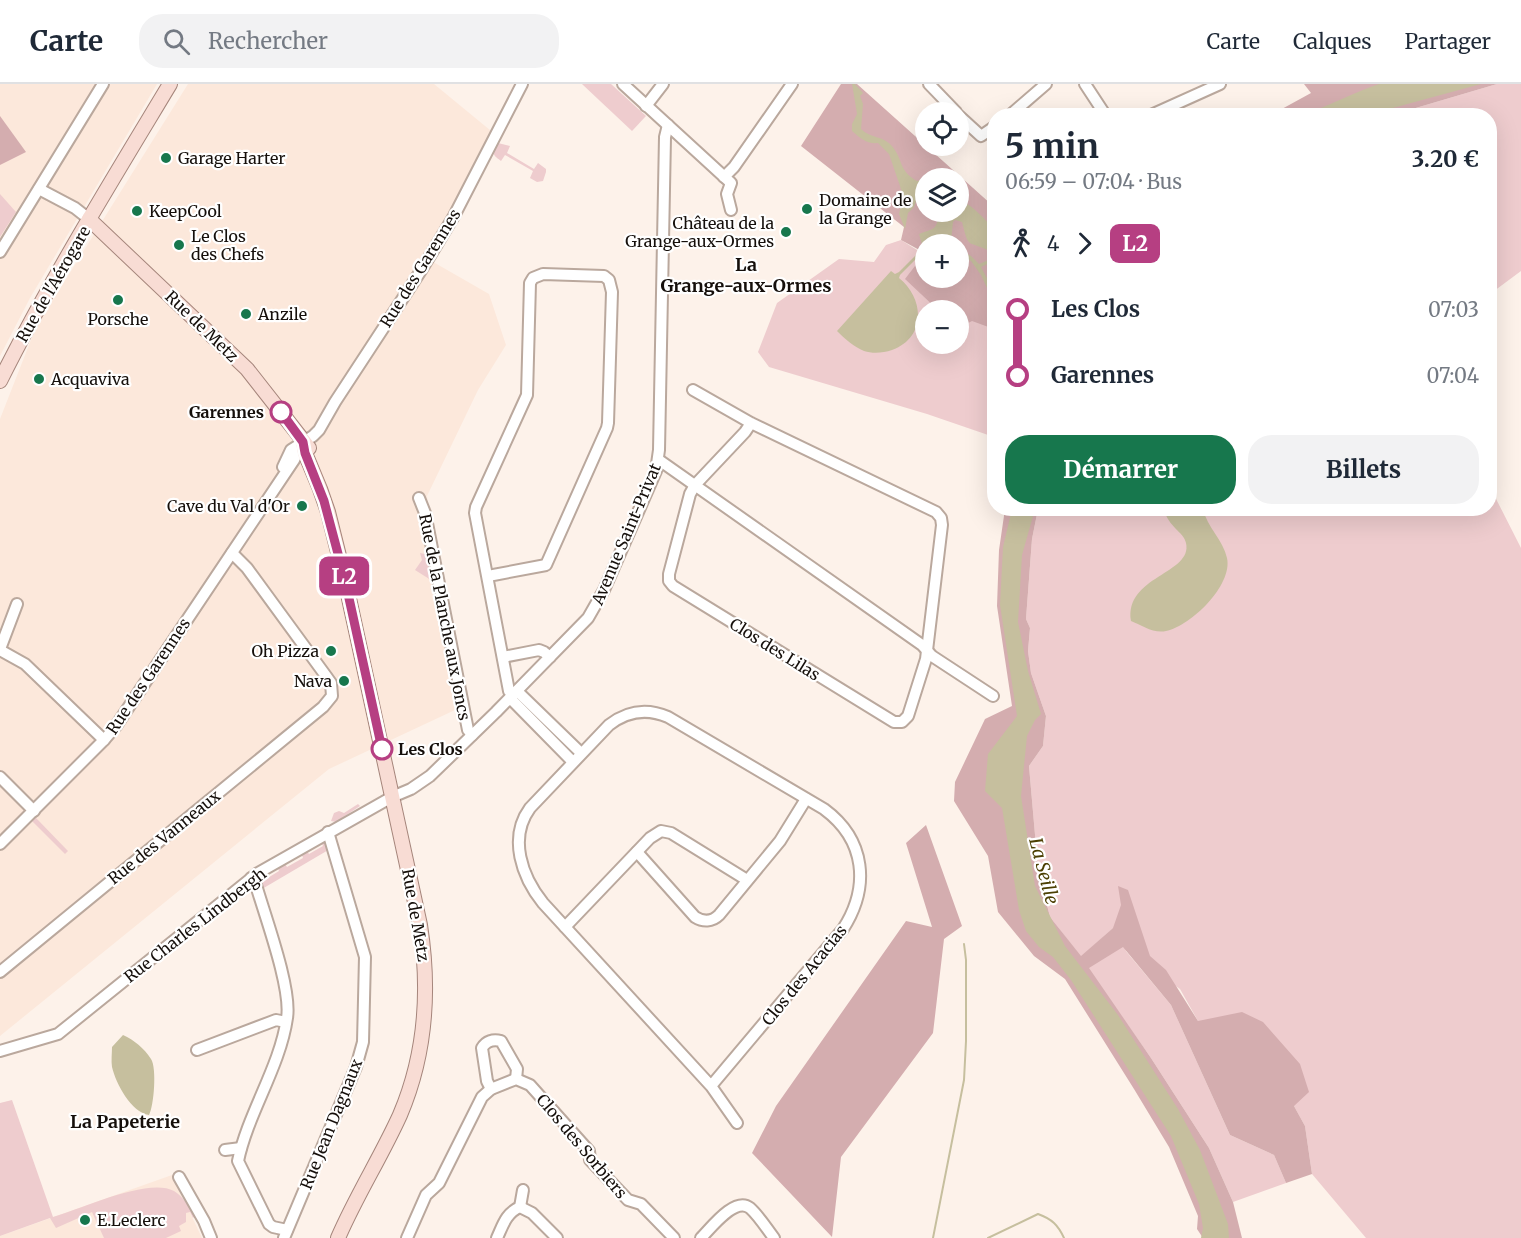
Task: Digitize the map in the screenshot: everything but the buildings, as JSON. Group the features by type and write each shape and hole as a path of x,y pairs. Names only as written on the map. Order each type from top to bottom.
{"main road":[{"name":"Rue de l'Aérogare","path":"0,381 38,308 170,84"},
{"name":"Rue de Metz","path":"89,219 247,369 303,442 325,505 345,580 424,949 425,986 422,1036 413,1076 400,1114 338,1238"}],"street":[{"path":"0,252 103,84"},
{"name":"Rue des Garennes","path":"0,844 116,726 271,492 291,450 319,430 436,246 454,216 522,84"},
{"path":"623,84 730,183 727,194 731,210"},
{"path":"646,106 663,84"},
{"path":"724,177 734,167 792,84"},
{"path":"929,84 946,102"},
{"path":"1018,108 1046,84"},
{"path":"1085,84 1101,108"},
{"path":"1167,108 1220,84"},
{"path":"969,125 981,136 987,132"},
{"name":"Avenue Saint-Privat","path":"392,797 430,776 581,627 599,600 659,460 666,144 672,129"},
{"path":"39,189 75,208 89,219"},
{"path":"488,576 546,565 607,428 612,292 607,272 543,274 533,278 530,283 526,395 475,513 509,691 573,762"},
{"name":"Clos des Lilas","path":"693,390 751,423 939,515 942,525 927,659 908,716 902,722 894,722 669,581 690,495 695,485 751,423"},
{"path":"659,460 927,650 932,656 993,696"},
{"name":"Rue de la Planche aux Joncs","path":"419,498 425,513 468,730 472,735"},
{"name":"Rue des Vanneaux","path":"0,972 328,701 332,694 331,683 248,568 232,553"},
{"name":"Rue des Garennes","path":"16,604 0,649 25,664 104,740"},
{"path":"503,657 540,651 550,657"},
{"path":"513,695 582,753"},
{"name":"Clos des Acacias","path":"711,1086 843,929 856,904 860,885 860,866 850,838 832,815 668,717 653,712 633,712 616,720 573,762 525,815 518,841 523,867 533,890 543,903 711,1086 737,1123"},
{"path":"0,777 34,811"},
{"name":"Rue Charles Lindbergh","path":"0,1051 58,1034 258,873 392,797"},
{"path":"637,852 695,916 701,920 711,920 719,915 780,841 806,800"},
{"path":"565,927 654,834 664,831 747,880"},
{"name":"Rue Jean Dagnaux","path":"286,1234 357,1067 363,1042 365,957 328,832"},
{"path":"251,878 256,885 285,985 288,1017 238,1161 269,1224 286,1234"},
{"path":"197,1050 276,1020 286,1022"},
{"path":"407,1238 426,1195 439,1183 480,1101 491,1089 516,1079 517,1069 501,1041 495,1039 485,1043 482,1048 487,1081 491,1089"},
{"name":"Clos des Sorbiers","path":"516,1079 526,1082 589,1151 590,1160 628,1200 641,1204 674,1238"},
{"path":"225,1150 241,1148"},
{"path":"179,1177 212,1238"},
{"path":"520,1207 523,1190"},
{"path":"701,1238 732,1207 741,1205 750,1208 774,1238"},
{"path":"497,1238 507,1216 520,1207 532,1213 557,1238"}],"shaded area":[{"path":"0,84 157,84 30,298 0,356"},
{"path":"188,84 434,84 496,135 428,259 489,294 506,345 478,390 427,496 455,710 329,769 0,1036 0,419 36,327"},
{"path":"582,84 611,84 646,116 632,131"},
{"path":"841,84 857,84 915,136 915,156 937,156 951,168 915,168 915,222 969,222 969,184 987,201 987,326 972,321 969,323 969,300 927,300 905,279 915,266 915,288 969,288 969,234 915,234 915,248 901,240 904,227 801,146"},
{"path":"852,84 855,84 863,93 860,96 863,104 861,129 890,144 906,173 915,180 915,204 908,213 905,229 899,214 903,197 889,154 878,143 864,140 852,131 852,124 857,114"},
{"path":"1304,84 1497,84 1416,108 1284,108 1311,93"},
{"path":"1379,84 1481,84 1393,108 1319,108"},
{"path":"1497,84 1521,84 1521,271 1497,289 1497,108 1416,108"},
{"path":"0,116 26,152 0,165"},
{"path":"498,143 510,146 507,153 534,169 538,163 546,169 543,181 537,182 530,178 533,171 505,155 501,161 496,157 493,149"},
{"path":"0,194 16,212 0,237"},
{"path":"969,205 987,222 987,250 970,243 969,234 965,234 962,222 969,222"},
{"path":"937,222 953,222 952,234 919,234 931,230"},
{"path":"901,240 915,249 915,288 947,288 987,308 987,435 927,414 769,367 758,352 777,303 839,259 874,262 886,245"},
{"path":"969,255 979,264 987,261 987,264 981,267 987,278 987,288 981,275 969,260"},
{"path":"915,256 915,260 899,278 907,286 915,301 915,329 903,344 892,350 878,353 864,351 846,340 837,331 891,271 895,274"},
{"path":"1497,501 1521,548 1521,1238 1366,1238 1312,1174 1305,1126 1294,1106 1198,1021 1180,989 1125,950 1171,1005 1230,1135 1274,1155 1286,1183 1233,1202 1209,1148 1151,1058 1088,968 1113,928 1081,957 1050,917 1038,869 1029,766 1043,746 1046,716 1031,673 1028,651 1030,628 1026,619 1032,539 1037,516 1497,516"},
{"path":"1004,516 1037,516 1032,539 1026,619 1030,628 1028,651 1031,673 1046,716 1043,746 1029,766 1038,869 1050,917 1081,956 1113,928 1121,905 1118,886 1128,890 1150,956 1166,970 1198,1021 1242,1012 1263,1022 1300,1064 1309,1092 1294,1106 1305,1126 1312,1174 1286,1183 1274,1155 1230,1135 1171,1005 1123,947 1089,968 1209,1148 1233,1202 1242,1238 1203,1238 1197,1229 1198,1216 1169,1147 1065,979 1034,956 998,912 988,856 954,801 955,782 985,719 1012,706 997,606 999,550"},
{"path":"1010,516 1033,516 1022,555 1018,622 1028,671 1041,714 1035,720 1027,736 1021,796 1035,886 1065,946 1118,1015 1178,1109 1200,1150 1228,1224 1229,1238 1201,1238 1203,1228 1199,1204 1171,1136 1071,980 1053,957 1039,947 1026,931 1019,910 1002,808 985,791 988,754 1017,716 1000,605 1003,547"},
{"path":"1167,516 1205,516 1225,551 1227,569 1217,592 1198,613 1176,628 1161,632 1131,621 1132,606 1138,594 1147,585 1179,562 1185,553 1185,539"},
{"path":"420,553 429,555 434,582 415,570 422,560"},
{"path":"358,804 360,806 336,822 331,821 334,813 339,811 344,813"},
{"path":"35,818 68,851 65,854 32,821"},
{"path":"926,825 962,926 944,939 933,1033 841,1157 832,1237 752,1153 776,1106 906,921 932,927 906,843"},
{"path":"321,841 325,841 330,849 262,889 260,880 262,875 266,879 279,871 277,866 284,862 287,867 303,858 301,852 306,850 309,854 323,846"},
{"path":"123,1035 142,1048 153,1064 154,1087 149,1115 142,1113 130,1103 114,1074 112,1047"},
{"path":"12,1100 53,1217 115,1196 148,1188 163,1188 178,1193 195,1216 193,1218 190,1212 186,1213 186,1222 179,1226 181,1231 166,1238 104,1238 92,1212 56,1228 50,1218 0,1236 0,1103"},
{"path":"172,1175 202,1238 0,1238 0,1236"}],"waterway":[{"path":"933,1238 964,1080 966,1041 964,944"},
{"path":"988,1238 1038,1214 1054,1223 1064,1238"}],"bus line":[{"name":"L2","path":"281,412 303,442 305,453 324,501 345,580 382,749"}],"place":[{"name":"Garage Harter","path":"166,158"},
{"name":"Domaine de la Grange","path":"807,209"},
{"name":"KeepCool","path":"137,211"},
{"name":"Château de la Grange-aux-Ormes","path":"786,232"},
{"name":"Le Clos des Chefs","path":"179,245"},
{"name":"Porsche","path":"118,300"},
{"name":"Anzile","path":"246,314"},
{"name":"Acquaviva","path":"39,379"},
{"name":"Garennes","path":"281,412"},
{"name":"Cave du Val d'Or","path":"302,506"},
{"name":"Oh Pizza","path":"331,651"},
{"name":"Nava","path":"344,681"},
{"name":"Les Clos","path":"382,749"},
{"name":"E.Leclerc","path":"85,1220"}],"district":[{"name":"La Grange-aux-Ormes","path":"746,274"},
{"name":"La Papeterie","path":"125,1121"}],"water label":[{"name":"La Seille","path":"1044,871"}]}
